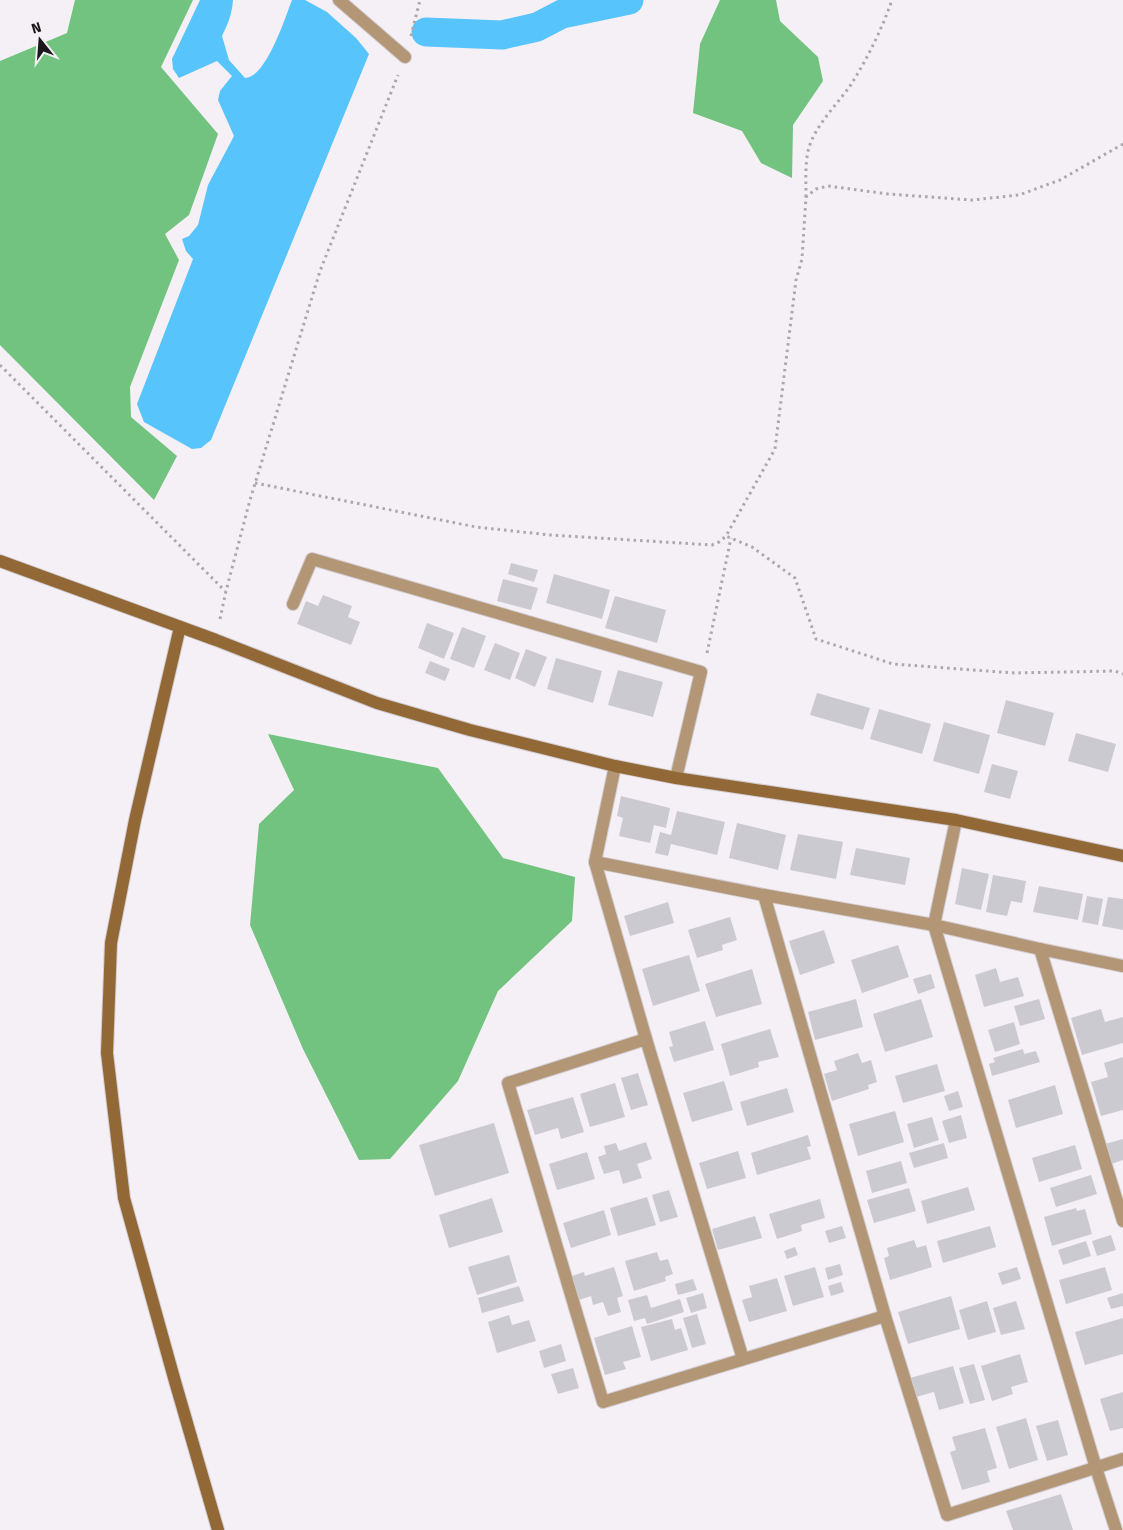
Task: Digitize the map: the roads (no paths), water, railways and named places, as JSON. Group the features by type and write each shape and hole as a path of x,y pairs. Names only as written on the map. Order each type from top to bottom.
{"street":[{"path":"339,0 405,57"},
{"path":"293,604 312,559 701,672 676,778"},
{"path":"0,561 216,640 377,703 470,730 615,766 676,778 956,820 1123,856"},
{"path":"180,627 135,820 111,943 107,1053 124,1198 218,1530"},
{"path":"615,766 595,862 646,1039 743,1359"},
{"path":"956,820 934,925 1116,1530"},
{"path":"595,862 764,895 934,925 1040,950 1123,966"},
{"path":"764,895 885,1316 947,1515 1123,1459"},
{"path":"1040,950 1123,1221"},
{"path":"646,1039 508,1082 603,1402 885,1316"}],"water":[{"path":"200,0 233,0 232,10 222,36 229,60 245,78 253,75 267,58 280,33 292,0 305,0 327,12 356,38 369,54 211,440 201,448 192,449 144,422 137,404 193,259 186,251 182,239 189,236 198,225 208,185 234,136 218,100 220,91 232,76 217,61 179,78 173,69 172,59"}],"waterway":[{"path":"426,32 502,35 537,27 562,14 629,0"}]}
